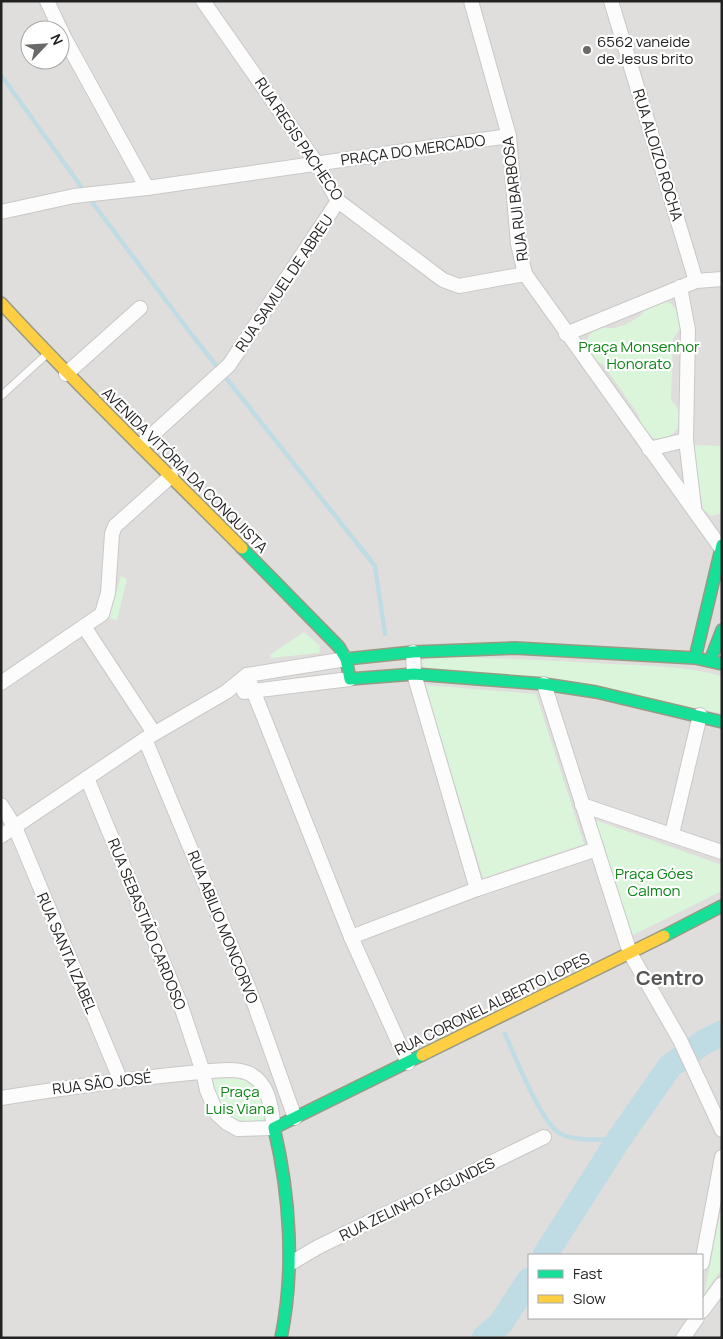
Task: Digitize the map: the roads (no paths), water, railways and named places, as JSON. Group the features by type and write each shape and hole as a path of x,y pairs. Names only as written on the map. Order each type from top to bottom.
{"main road":[{"name":"AVENIDA VITÓRIA DA CONQUISTA","path":"1,303 66,374 141,445 339,646 346,659"},
{"path":"695,658 721,546"},
{"path":"722,630 716,663 695,658 516,648 413,652 346,659 350,679 414,674 544,684 700,715 722,722"},
{"name":"RUA CORONEL ALBERTO LOPES","path":"274,1128 722,906"},
{"path":"274,1128 279,1147 291,1264 285,1320 281,1338"}],"street":[{"path":"47,1 65,39 147,188"},
{"name":"RUA REGIS PACHECO","path":"203,1 317,164 338,201 443,280 459,286 525,274"},
{"name":"RUA RUI BARBOSA","path":"471,1 509,136 518,244 525,274 566,334 721,546"},
{"name":"RUA ALOIZO ROCHA","path":"611,1 696,281"},
{"name":"PRAÇA DO MERCADO","path":"1,212 99,192 147,188 509,136"},
{"name":"RUA SAMUEL DE ABREU","path":"141,445 216,379 229,365 338,201"},
{"path":"566,334 680,286 696,281 722,279"},
{"path":"680,286 688,330 686,440 694,508"},
{"path":"66,374 140,308"},
{"path":"649,449 686,440"},
{"path":"1,683 102,614 106,605 112,534 115,526 171,476"},
{"name":"RUA ABILIO MONCORVO","path":"84,628 150,736 249,989 295,1118"},
{"path":"413,652 414,674 477,890"},
{"path":"1,836 150,736 226,692 247,676 346,659"},
{"path":"247,676 351,937 408,1063"},
{"path":"226,692 252,692 350,679"},
{"path":"544,684 630,953 680,1040 722,1130"},
{"path":"672,834 700,715"},
{"name":"RUA SEBASTIÃO CARDOSO","path":"87,778 180,1003 203,1072"},
{"path":"582,804 722,852"},
{"name":"RUA SANTA IZABEL","path":"1,805 15,827 120,1079"},
{"path":"351,937 477,890 596,849"},
{"name":"RUA SÃO JOSÉ","path":"1,1098 120,1079 240,1071 258,1080 265,1088 274,1128"},
{"path":"203,1072 212,1103 217,1114 226,1123 238,1129 274,1128"},
{"name":"RUA ZELINHO FAGUNDES","path":"291,1264 318,1247 544,1137"},
{"path":"703,1258 722,1157"},
{"path":"703,1310 722,1284"},
{"path":"682,1338 696,1319"}],"lane":[{"path":"1,396 47,354"}],"waterway":[{"path":"1,75 85,192"},
{"path":"89,198 192,335 375,566 385,634"},
{"path":"546,1254 619,1139 670,1066 704,1042 722,1033"},
{"path":"505,1034 537,1104 553,1128 567,1137 590,1140 619,1139"},
{"path":"484,1338 501,1323 528,1282"}],"place":[{"name":"6562 vaneide de Jesus brito","path":"587,50"}],"district":[{"name":"Centro","path":"670,977"}],"park label":[{"name":"Praça Monsenhor Honorato","path":"639,354"},
{"name":"Praça Góes Calmon","path":"654,882"},
{"name":"Praça Luis Viana","path":"240,1100"}]}
